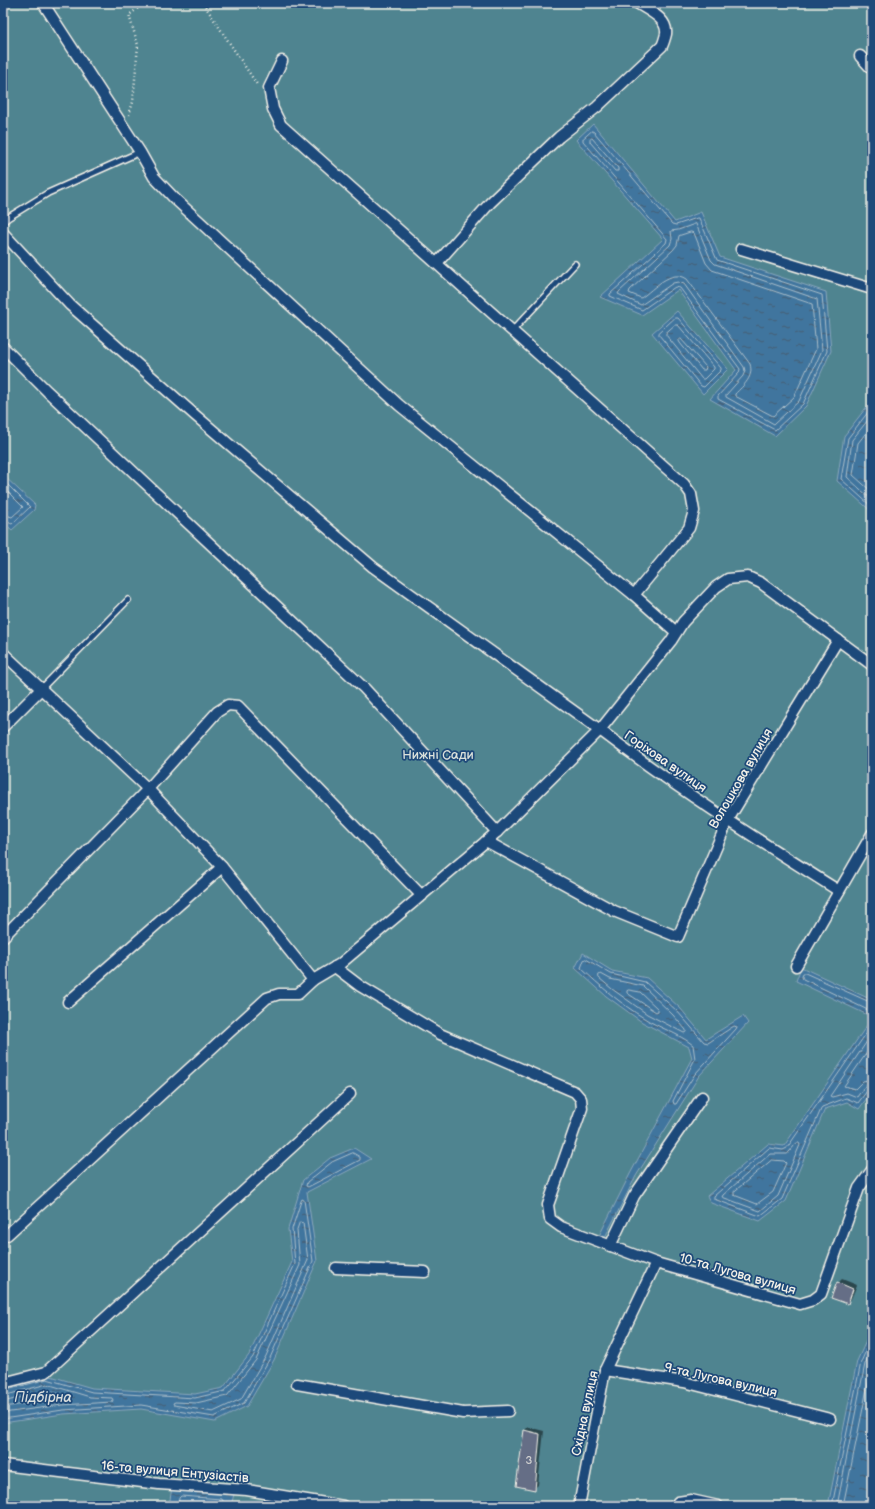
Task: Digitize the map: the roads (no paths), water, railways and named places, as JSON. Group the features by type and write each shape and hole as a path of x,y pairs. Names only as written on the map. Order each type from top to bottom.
{"street":[{"path":"43,3 140,152 154,177 175,200 399,405 634,595 676,632"},
{"path":"436,263 490,203 547,148 597,107 662,46 666,32 664,24 657,16 637,3"},
{"path":"860,56 872,69"},
{"path":"282,61 269,88 273,109 281,125 513,330 684,484 691,494 694,511 689,528 634,595"},
{"name":"Горіхова вулиця","path":"3,233 70,305 196,416 372,567 634,756 728,820 839,891"},
{"path":"741,249 872,289"},
{"path":"3,347 53,397 364,688 497,832"},
{"path":"7,1235 267,998 278,994 298,994 313,980 335,967 497,832 600,730 683,622 716,588 728,579 748,577 761,583 872,665"},
{"name":"Волошкова вулиця","path":"486,841 614,911 678,937 728,820 838,640"},
{"path":"3,653 148,789 222,867 313,980"},
{"path":"3,727 42,688"},
{"path":"3,937 148,789 217,712 228,705 238,706 422,896"},
{"path":"796,966 872,834"},
{"path":"68,1002 222,867"},
{"name":"10-та Лугова вулиця","path":"335,967 360,986 440,1034 575,1092 581,1099 582,1108 548,1205 550,1219 561,1227 610,1246 656,1263 800,1304 814,1300 821,1294 859,1188 872,1170"},
{"path":"3,1383 46,1372 350,1094"},
{"path":"610,1246 634,1196 702,1097"},
{"name":"Східна вулиця","path":"579,1506 605,1370 656,1263"},
{"path":"336,1268 425,1272"},
{"name":"9-та Лугова вулиця","path":"605,1370 684,1382 830,1419"},
{"path":"297,1384 463,1413 508,1411"},
{"name":"16-та вулиця Ентузіастів","path":"3,1466 159,1484 247,1490 343,1506"},
{"path":"675,1506 678,1502 691,1500 718,1506"}],"lane":[{"path":"3,222 48,193 140,152"},
{"path":"513,330 574,264"},
{"path":"42,688 128,600"}],"water":[{"path":"593,124 675,222 701,212 720,257 826,292 831,351 806,406 775,436 710,399 736,370 678,290 642,315 600,297 663,239 576,140"},
{"path":"677,311 728,369 703,394 652,333"},
{"path":"872,400 872,512 837,481 844,436"},
{"path":"3,475 35,505 34,510 12,530 3,522"},
{"path":"583,953 612,971 647,978 680,1008 706,1039 743,1016 748,1023 699,1076 636,1176 605,1237 599,1236 630,1174 692,1058 689,1047 642,1022 606,996 575,968"},
{"path":"801,967 872,1000 872,1017 796,981"},
{"path":"872,1018 872,1091 859,1109 847,1102 825,1109 786,1201 760,1221 711,1203 707,1196 768,1144 784,1146"},
{"name":"Підбірна","path":"354,1148 371,1159 307,1192 317,1261 274,1360 247,1406 215,1422 141,1409 63,1414 3,1423 3,1387 47,1375 92,1388 195,1394 223,1388 249,1355 292,1262 288,1229 303,1180 330,1158"},
{"path":"872,1328 872,1493 870,1506 828,1506 857,1361"},
{"path":"172,1487 235,1490 231,1506 169,1506"}],"park label":[{"name":"Нижні Сади","path":"438,754"}]}
